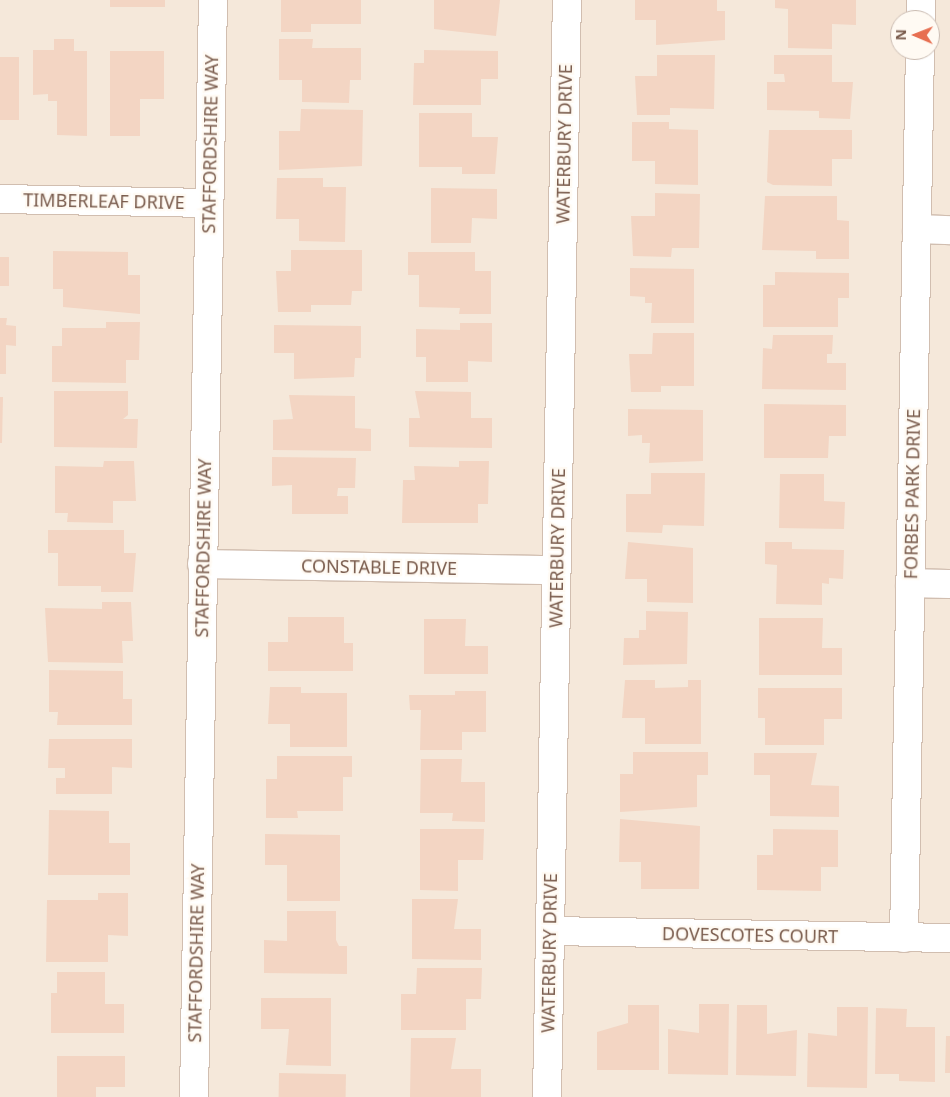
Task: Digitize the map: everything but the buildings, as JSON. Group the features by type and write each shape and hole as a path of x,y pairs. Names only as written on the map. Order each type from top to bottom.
{"street":[{"name":"STAFFORDSHIRE WAY","path":"194,1097 213,0"},
{"name":"WATERBURY DRIVE","path":"547,1097 567,0"},
{"name":"FORBES PARK DRIVE","path":"904,938 920,60"},
{"name":"TIMBERLEAF DRIVE","path":"0,200 209,203"},
{"path":"917,229 950,230"},
{"name":"CONSTABLE DRIVE","path":"202,564 556,570"},
{"path":"910,584 950,584"},
{"name":"DOVESCOTES COURT","path":"550,931 950,938"}],"shaded area":[{"path":"0,0 950,0 950,1097 0,1097"}]}
